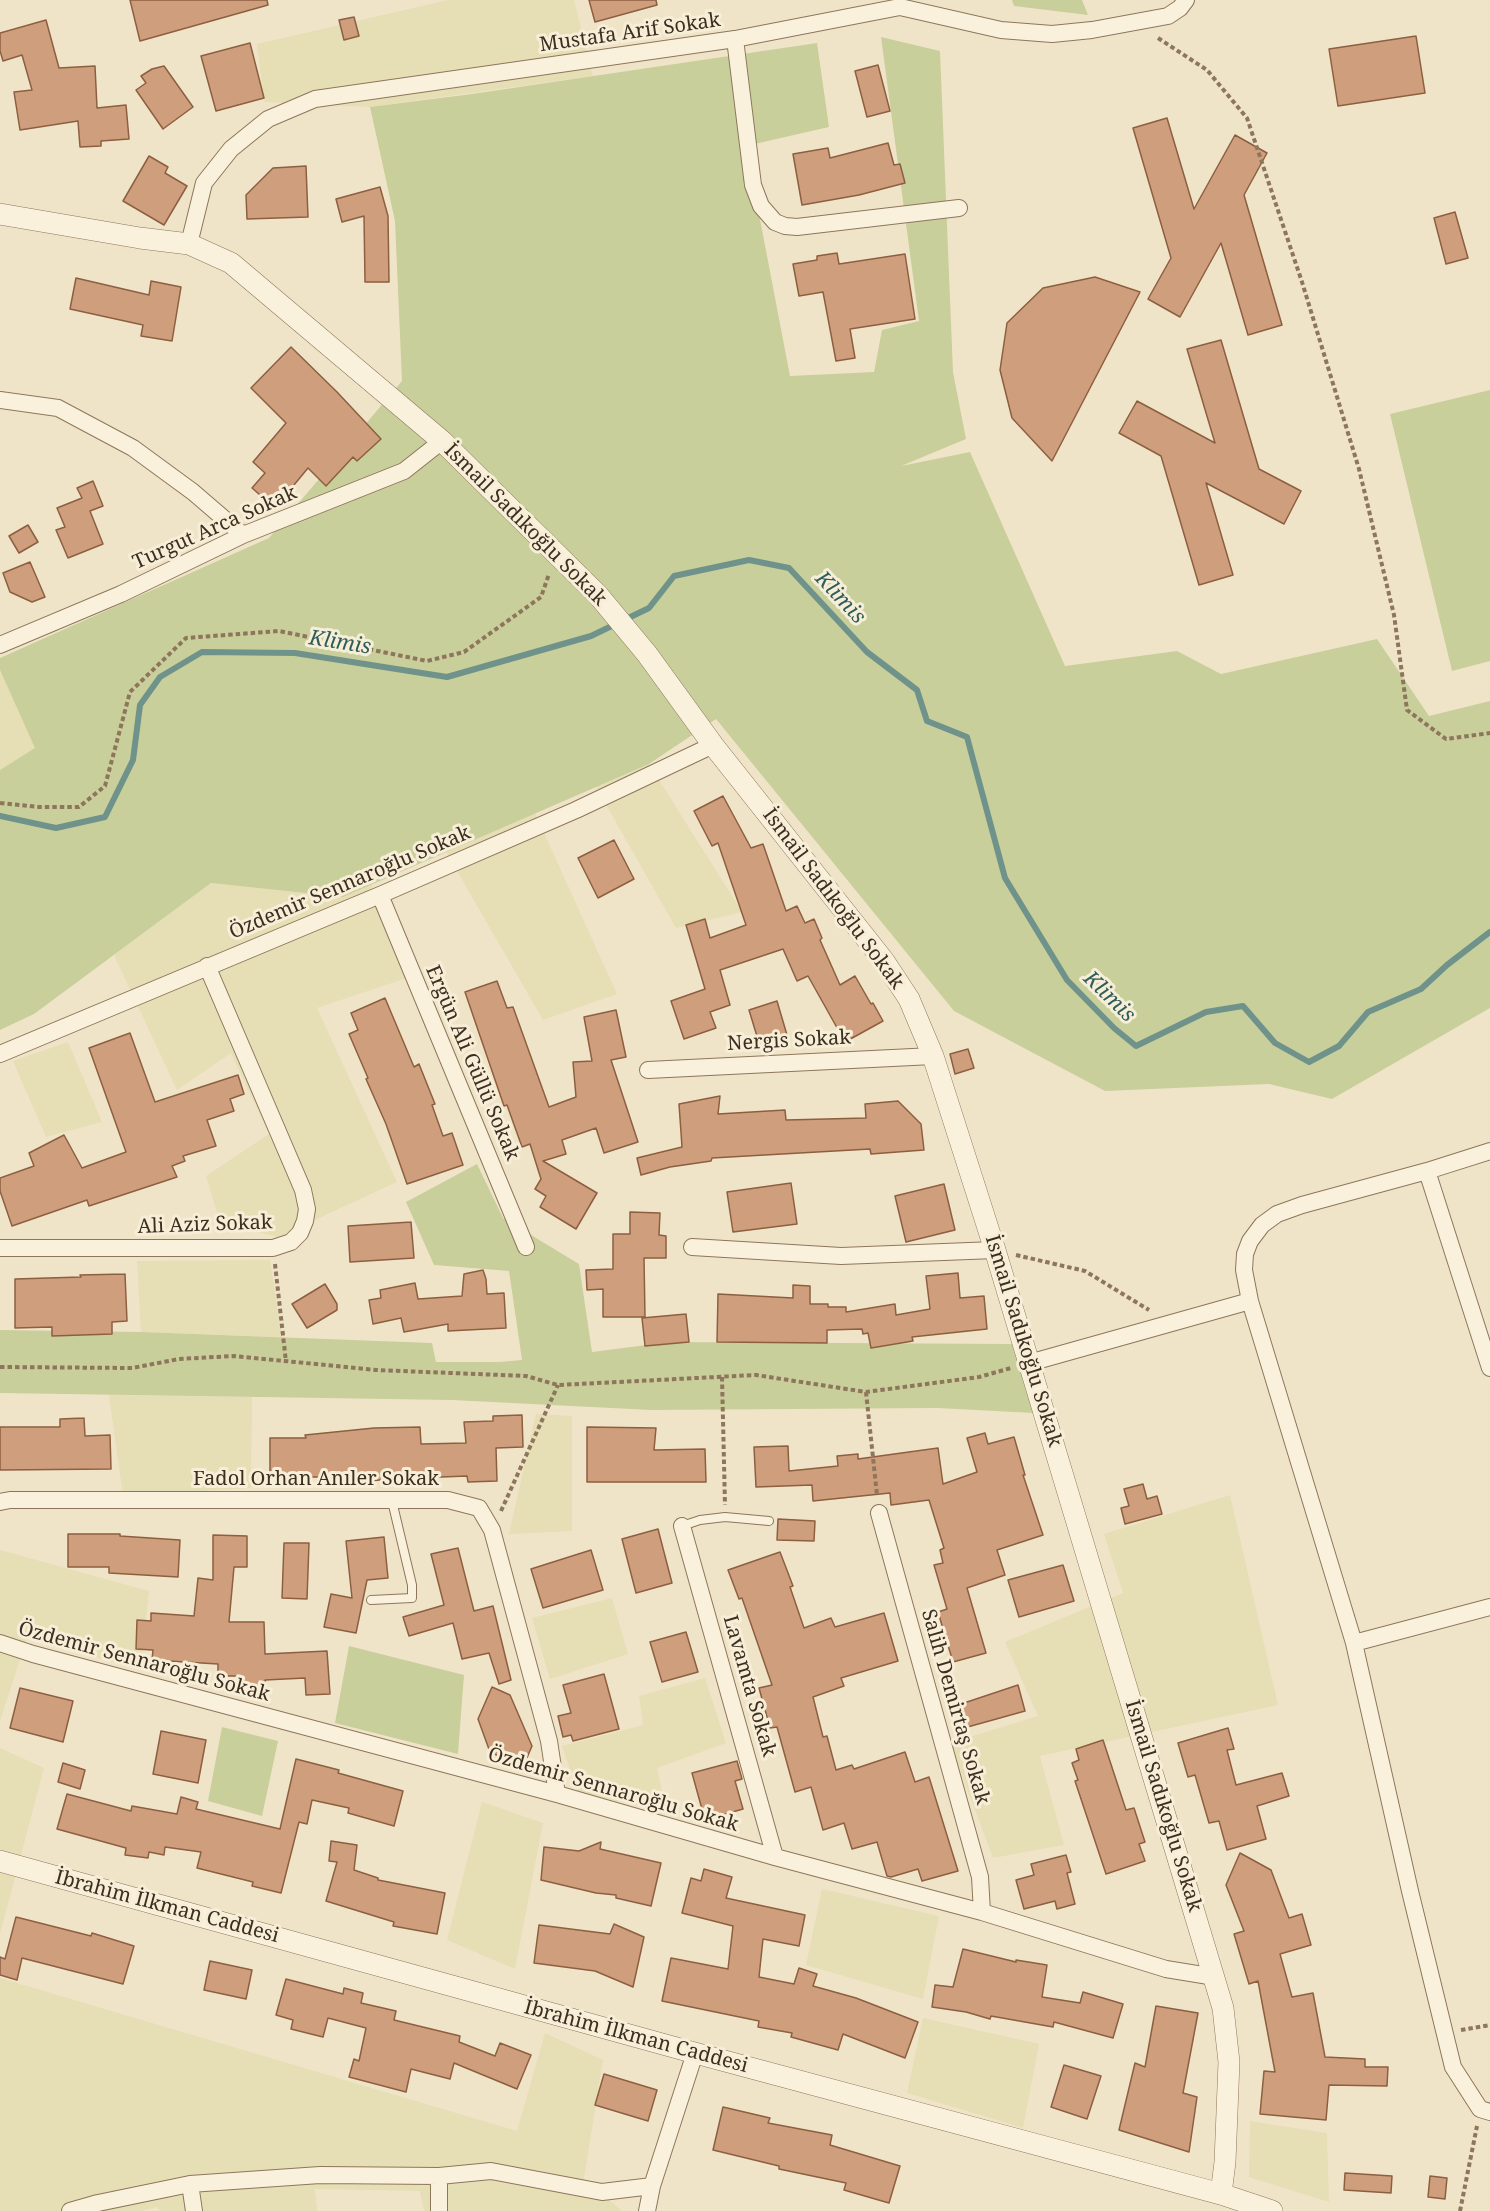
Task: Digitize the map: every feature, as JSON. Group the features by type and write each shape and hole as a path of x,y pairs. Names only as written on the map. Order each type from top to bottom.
{"street":[{"name":"Mustafa Arif Sokak","path":"189,244 204,183 231,149 268,119 315,99 735,39 899,4 1001,30 1073,33 1168,16 1184,3"},
{"path":"735,39 753,185 761,206 775,222 797,227 959,208"},
{"name":"İsmail Sadıkoğlu Sokak","path":"0,214 189,244 231,263 442,441 598,596 646,654 713,745 884,961 909,999 933,1056 995,1250 1215,1977 1223,2008 1229,2062 1225,2162 1221,2194"},
{"path":"0,400 58,408 133,448 193,492 243,536"},
{"name":"Turgut Arca Sokak","path":"0,645 121,594 243,536 404,471 442,441"},
{"name":"Özdemir Sennaroğlu Sokak","path":"0,1054 380,896 576,810 713,745"},
{"name":"Ergün Ali Güllü Sokak","path":"380,896 526,1247"},
{"name":"Ali Aziz Sokak","path":"0,1248 273,1248 291,1242 300,1233 307,1209 303,1190 207,966"},
{"name":"Nergis Sokak","path":"648,1071 933,1056"},
{"path":"1485,2111 1453,2067 1410,1892 1354,1642 1250,1301 1244,1270 1245,1254 1250,1240 1262,1225 1277,1214 1302,1204 1427,1171 1490,1151"},
{"path":"1427,1171 1490,1365"},
{"path":"692,1247 841,1256 995,1250"},
{"path":"1029,1363 1250,1301"},
{"name":"Fadol Orhan Anıler Sokak","path":"0,1503 10,1500 448,1500 479,1508 492,1530 549,1741 557,1794"},
{"name":"Salih Demirtaş Sokak","path":"879,1513 980,1877 982,1912"},
{"name":"Lavamta Sokak","path":"682,1526 775,1857"},
{"path":"1354,1642 1490,1606"},
{"name":"Özdemir Sennaroğlu Sokak","path":"0,1643 982,1912 1166,1968 1215,1977"},
{"name":"İbrahim İlkman Caddesi","path":"0,1861 694,2053 1221,2194 1272,2211"},
{"path":"647,2211 651,2186 694,2053"},
{"path":"70,2211 190,2184 320,2175 439,2176 491,2171 602,2192 651,2186"},
{"path":"439,2176 439,2211"},
{"path":"190,2184 194,2211"}],"lane":[{"path":"371,1600 412,1598 412,1585 392,1501"},
{"path":"682,1526 700,1520 725,1517 769,1521"}],"path":[{"path":"1135,22 1207,70 1247,118 1302,282 1359,468 1394,615 1407,710 1446,739 1490,733"},
{"path":"0,803 39,807 79,807 105,786 130,692 186,638 279,631 427,661 464,652 541,597 557,553"},
{"path":"273,1248 286,1362"},
{"path":"995,1250 1085,1271 1170,1323"},
{"path":"0,1367 132,1368 179,1359 234,1356 376,1370 526,1376 558,1385 756,1375 866,1392 979,1377 1029,1363"},
{"path":"722,1377 725,1517"},
{"path":"492,1530 558,1385"},
{"path":"866,1392 879,1513"},
{"path":"1445,2034 1490,2025"},
{"path":"1460,2211 1485,2111"}],"shaded area":[{"path":"448,0 574,0 593,76 370,107 264,102 257,44"},
{"path":"0,670 36,748 0,770"},
{"path":"649,764 742,912 676,928 596,787"},
{"path":"535,813 617,994 543,1020 446,852"},
{"path":"211,883 343,897 371,884 407,978 317,1008 397,1182 278,1237 220,1222 206,1176 269,1134 231,1053 177,1090 114,955"},
{"path":"68,1042 102,1122 46,1137 13,1061"},
{"path":"270,1260 282,1337 141,1332 137,1261"},
{"path":"109,1395 252,1397 251,1488 123,1496"},
{"path":"536,1414 572,1416 572,1531 509,1534"},
{"path":"1230,1495 1278,1705 1040,1756 1064,1845 993,1858 950,1743 1038,1716 1005,1642 1123,1593 1104,1534"},
{"path":"0,1550 149,1591 141,1670 27,1638 0,1721"},
{"path":"612,1598 628,1654 550,1679 532,1618"},
{"path":"705,1678 726,1743 657,1768 666,1811 578,1793 562,1746 643,1725 639,1696"},
{"path":"0,1748 44,1768 0,1934"},
{"path":"482,1802 543,1823 515,1969 447,1940"},
{"path":"822,1889 939,1916 923,1999 806,1965"},
{"path":"0,1978 517,2131 545,2033 603,2060 584,2178 622,2211 424,2211 420,2191 315,2189 317,2211 160,2211 157,2207 142,2211 0,2211"},
{"path":"923,2018 1039,2044 1023,2128 907,2093"},
{"path":"1250,2121 1327,2133 1329,2202 1249,2177"}],"green space":[{"path":"1012,0 1082,0 1088,15 1014,6"},
{"path":"881,37 940,51 953,372 966,439 901,466 970,452 1065,666 1177,651 1221,674 1377,639 1429,716 1490,701 1490,1008 1332,1099 1269,1084 1105,1091 954,1011 716,719 649,764 343,897 211,883 34,1014 0,1030 0,770 35,748 0,670 0,658 269,538 402,381 395,221 370,107 817,43 829,127 746,146 790,376 874,372 882,330 919,321"},
{"path":"1490,390 1490,661 1452,671 1390,414"},
{"path":"477,1164 503,1218 579,1264 592,1352 670,1342 1013,1344 1033,1413 937,1408 651,1410 452,1400 0,1393 0,1330 141,1332 432,1343 436,1362 522,1360 509,1271 434,1265 406,1202"},
{"path":"349,1646 464,1675 458,1754 335,1723"},
{"path":"222,1727 278,1741 262,1816 208,1801"}],"building":[{"path":"130,0 267,0 268,5 140,41"},
{"path":"589,0 656,0 657,5 595,22"},
{"path":"354,17 359,36 344,40 339,20"},
{"path":"46,20 59,68 95,66 97,108 126,105 129,139 101,141 101,146 80,147 78,121 20,130 14,92 32,90 22,55 3,61 0,51 0,33"},
{"path":"1416,36 1425,93 1338,106 1329,49"},
{"path":"250,43 264,98 216,111 201,56"},
{"path":"878,65 890,111 867,117 855,71"},
{"path":"164,66 193,107 163,129 136,90 146,83 141,76 152,69"},
{"path":"1167,118 1194,209 1235,135 1267,153 1244,195 1282,325 1248,335 1221,243 1180,317 1148,299 1171,258 1133,128"},
{"path":"888,143 894,165 900,164 905,183 859,195 802,205 793,154 828,148 830,158"},
{"path":"149,156 168,167 165,173 187,186 164,225 123,201"},
{"path":"306,166 308,217 247,219 246,195 273,168"},
{"path":"380,187 388,216 389,282 365,282 364,216 342,222 336,199"},
{"path":"1455,212 1468,258 1446,264 1434,218"},
{"path":"837,253 839,264 905,254 915,319 850,329 855,358 836,361 823,292 799,296 793,264 817,260 817,256"},
{"path":"1095,277 1140,292 1052,461 1012,418 1000,370 1007,323 1043,288"},
{"path":"76,278 149,295 151,281 181,287 172,341 141,336 143,325 70,309"},
{"path":"1221,340 1259,469 1301,491 1284,524 1206,483 1233,575 1199,585 1161,456 1119,433 1137,401 1215,443 1187,349"},
{"path":"291,347 381,439 357,461 353,457 326,486 308,468 275,508 252,488 265,473 253,462 286,423 251,388"},
{"path":"93,481 103,506 90,511 103,544 68,558 56,530 65,527 57,508 82,498 77,488"},
{"path":"28,525 38,542 19,553 9,536"},
{"path":"30,562 45,597 32,602 10,592 3,573"},
{"path":"723,796 751,848 763,844 786,911 797,906 805,923 814,919 822,938 820,940 840,985 855,976 883,1021 845,1042 808,976 797,981 783,949 720,970 730,1005 710,1012 716,1028 684,1039 671,1001 705,989 686,925 705,919 710,938 746,925 718,843 712,846 694,811"},
{"path":"614,840 634,879 598,898 578,858"},
{"path":"497,981 507,1008 513,1007 549,1107 576,1097 573,1062 592,1061 584,1017 616,1010 626,1057 611,1060 638,1142 604,1153 596,1128 562,1140 566,1154 543,1161 597,1193 576,1229 540,1207 546,1196 535,1189 541,1179 530,1144 522,1147 507,1105 504,1106 465,992"},
{"path":"385,998 414,1067 419,1064 435,1104 432,1105 443,1136 452,1133 463,1165 407,1184 386,1124 349,1034 358,1030 351,1013"},
{"path":"777,1001 787,1035 759,1043 749,1010"},
{"path":"130,1033 155,1102 238,1075 244,1094 230,1099 234,1111 207,1120 216,1146 183,1156 185,1161 172,1166 177,1177 89,1206 87,1200 12,1226 0,1191 0,1178 34,1166 29,1153 64,1135 82,1168 126,1152 89,1048"},
{"path":"968,1049 974,1068 955,1074 950,1054"},
{"path":"720,1096 718,1114 785,1110 786,1120 866,1118 865,1104 898,1101 921,1124 924,1150 871,1154 870,1149 712,1158 711,1161 670,1167 641,1175 637,1158 682,1147 679,1104"},
{"path":"791,1183 797,1224 733,1232 727,1192"},
{"path":"944,1184 955,1230 906,1242 895,1196"},
{"path":"630,1212 660,1213 659,1235 666,1236 666,1258 644,1258 645,1317 603,1317 603,1289 587,1290 586,1270 613,1269 613,1234 630,1234"},
{"path":"411,1222 414,1258 350,1262 348,1226"},
{"path":"483,1270 487,1294 504,1293 506,1328 448,1331 448,1324 404,1332 401,1318 373,1324 369,1300 381,1298 380,1290 415,1283 418,1299 462,1296 464,1274"},
{"path":"958,1273 960,1298 984,1296 987,1329 912,1337 913,1341 871,1348 868,1333 863,1334 862,1329 827,1330 827,1343 717,1342 718,1294 793,1298 793,1285 810,1286 810,1304 846,1307 846,1312 895,1304 896,1315 930,1309 926,1276"},
{"path":"125,1274 127,1321 112,1322 112,1334 52,1336 52,1327 15,1328 15,1279"},
{"path":"325,1284 337,1304 337,1310 307,1328 292,1304"},
{"path":"686,1314 689,1342 645,1346 642,1318"},
{"path":"522,1415 523,1447 496,1448 497,1481 468,1482 467,1476 390,1479 339,1484 338,1477 270,1477 270,1438 306,1438 305,1435 374,1428 420,1427 421,1444 466,1443 464,1422 493,1421 493,1416"},
{"path":"84,1418 85,1436 110,1435 111,1469 0,1470 0,1427 60,1427 60,1419"},
{"path":"587,1427 656,1428 654,1450 705,1449 706,1482 587,1482"},
{"path":"985,1433 988,1444 1014,1437 1025,1475 1023,1475 1043,1535 997,1550 1005,1575 967,1588 986,1653 953,1662 938,1612 947,1609 934,1565 943,1563 940,1550 944,1548 929,1500 891,1505 890,1493 813,1501 812,1485 756,1487 754,1447 788,1446 789,1471 838,1466 837,1456 858,1454 858,1459 938,1448 943,1484 977,1472 967,1438"},
{"path":"1143,1484 1147,1499 1157,1496 1162,1514 1125,1524 1121,1508 1129,1506 1124,1489"},
{"path":"778,1519 815,1521 814,1541 777,1540"},
{"path":"658,1529 672,1583 636,1593 622,1539"},
{"path":"68,1534 120,1534 120,1536 180,1540 178,1577 109,1573 109,1567 68,1567"},
{"path":"213,1535 247,1536 247,1567 234,1567 229,1622 264,1622 265,1654 327,1651 330,1694 306,1695 305,1678 265,1680 266,1685 240,1685 239,1676 218,1676 218,1664 152,1660 153,1650 136,1649 137,1620 151,1621 151,1613 194,1616 198,1578 213,1580"},
{"path":"384,1537 388,1578 367,1580 356,1633 324,1627 331,1594 352,1598 346,1541"},
{"path":"284,1543 309,1543 307,1599 282,1598"},
{"path":"458,1548 474,1611 493,1606 511,1680 499,1684 489,1653 462,1659 453,1623 409,1636 403,1617 444,1605 431,1554"},
{"path":"591,1550 603,1590 543,1608 531,1569"},
{"path":"780,1552 793,1586 790,1587 804,1628 831,1618 835,1627 884,1613 898,1661 841,1678 844,1686 813,1697 823,1737 827,1736 836,1770 852,1765 854,1769 905,1752 915,1782 929,1777 958,1871 922,1881 918,1869 891,1877 887,1876 877,1842 852,1849 844,1823 823,1830 811,1787 795,1792 777,1727 770,1728 759,1688 772,1685 742,1598 739,1599 728,1570"},
{"path":"1063,1565 1074,1601 1019,1617 1008,1580"},
{"path":"686,1632 698,1672 662,1682 650,1642"},
{"path":"604,1674 619,1729 573,1741 571,1735 563,1737 558,1716 571,1713 563,1685"},
{"path":"1018,1685 1025,1711 964,1728 958,1705"},
{"path":"492,1687 510,1695 532,1746 523,1767 490,1752 478,1719"},
{"path":"20,1688 73,1701 63,1742 10,1728"},
{"path":"1228,1728 1234,1749 1227,1750 1236,1785 1282,1773 1289,1796 1257,1806 1266,1839 1227,1850 1219,1821 1209,1823 1195,1775 1188,1777 1178,1743"},
{"path":"161,1731 206,1740 198,1783 153,1774"},
{"path":"1103,1740 1126,1810 1134,1808 1145,1842 1139,1844 1145,1861 1106,1874 1075,1781 1078,1780 1072,1763 1079,1760 1076,1749"},
{"path":"296,1759 403,1791 394,1826 348,1813 349,1808 312,1800 307,1824 299,1822 281,1893 252,1886 253,1882 197,1868 201,1852 165,1847 164,1855 149,1852 148,1858 125,1855 126,1848 57,1829 67,1794 131,1811 132,1806 177,1814 181,1797 198,1802 196,1809 280,1829"},
{"path":"737,1761 742,1779 735,1781 743,1809 705,1820 692,1773"},
{"path":"63,1763 85,1770 80,1789 58,1782"},
{"path":"331,1841 357,1845 354,1870 378,1878 378,1880 445,1893 437,1934 393,1926 394,1922 326,1901 337,1862 329,1861"},
{"path":"601,1842 600,1849 661,1863 651,1906 616,1898 616,1895 596,1893 541,1880 544,1847 579,1851"},
{"path":"1240,1853 1271,1870 1289,1918 1302,1914 1311,1945 1280,1954 1292,1997 1313,1993 1325,2057 1365,2059 1365,2067 1388,2067 1387,2086 1329,2085 1326,2120 1260,2114 1264,2071 1275,2072 1258,1981 1249,1984 1234,1934 1244,1931 1226,1885"},
{"path":"1066,1855 1071,1872 1067,1873 1075,1904 1057,1909 1055,1901 1024,1909 1016,1880 1034,1875 1031,1864"},
{"path":"704,1869 732,1877 726,1898 805,1915 799,1946 763,1939 759,1977 794,1984 799,1968 817,1974 813,1986 856,1998 918,2022 905,2058 843,2034 838,2050 791,2037 792,2033 758,2027 759,2021 662,2001 671,1958 728,1969 733,1926 682,1913 691,1878 701,1881"},
{"path":"16,1917 91,1936 92,1933 134,1946 123,1984 22,1958 17,1980 0,1975 0,1957 5,1959"},
{"path":"614,1924 644,1937 633,1987 595,1971 534,1963 539,1925 610,1934"},
{"path":"963,1949 1016,1962 1016,1960 1047,1965 1042,1997 1080,2003 1083,1992 1123,2004 1113,2038 1054,2022 1053,2027 991,2016 990,2019 966,2012 932,2007 935,1985 953,1987"},
{"path":"210,1961 252,1970 246,1999 204,1990"},
{"path":"286,1979 343,1994 344,1988 363,1993 361,2003 396,2011 394,2020 460,2036 459,2042 495,2056 500,2043 531,2055 517,2089 454,2063 450,2079 411,2069 406,2092 349,2077 354,2059 359,2061 366,2028 328,2018 323,2037 291,2029 293,2020 276,2015"},
{"path":"1156,2006 1198,2013 1183,2093 1197,2097 1189,2152 1119,2130 1135,2063 1145,2067"},
{"path":"1064,2065 1101,2076 1087,2119 1051,2107"},
{"path":"604,2074 657,2090 648,2121 595,2105"},
{"path":"723,2107 770,2118 768,2123 832,2135 830,2145 900,2166 889,2203 844,2190 846,2183 779,2169 779,2166 713,2150"},
{"path":"1345,2173 1392,2176 1391,2193 1344,2190"},
{"path":"1430,2176 1447,2178 1445,2199 1428,2197"}],"waterway":[{"name":"Klimis","path":"0,816 56,828 105,817 133,760 140,705 160,677 202,652 295,653 447,677 591,636 649,608 674,576 749,560 789,568 867,652 917,690 927,721 967,737 1005,878 1067,980 1114,1028 1136,1046 1206,1012 1243,1006 1275,1043 1309,1062 1339,1046 1368,1012 1421,989 1447,965 1490,932"}]}
